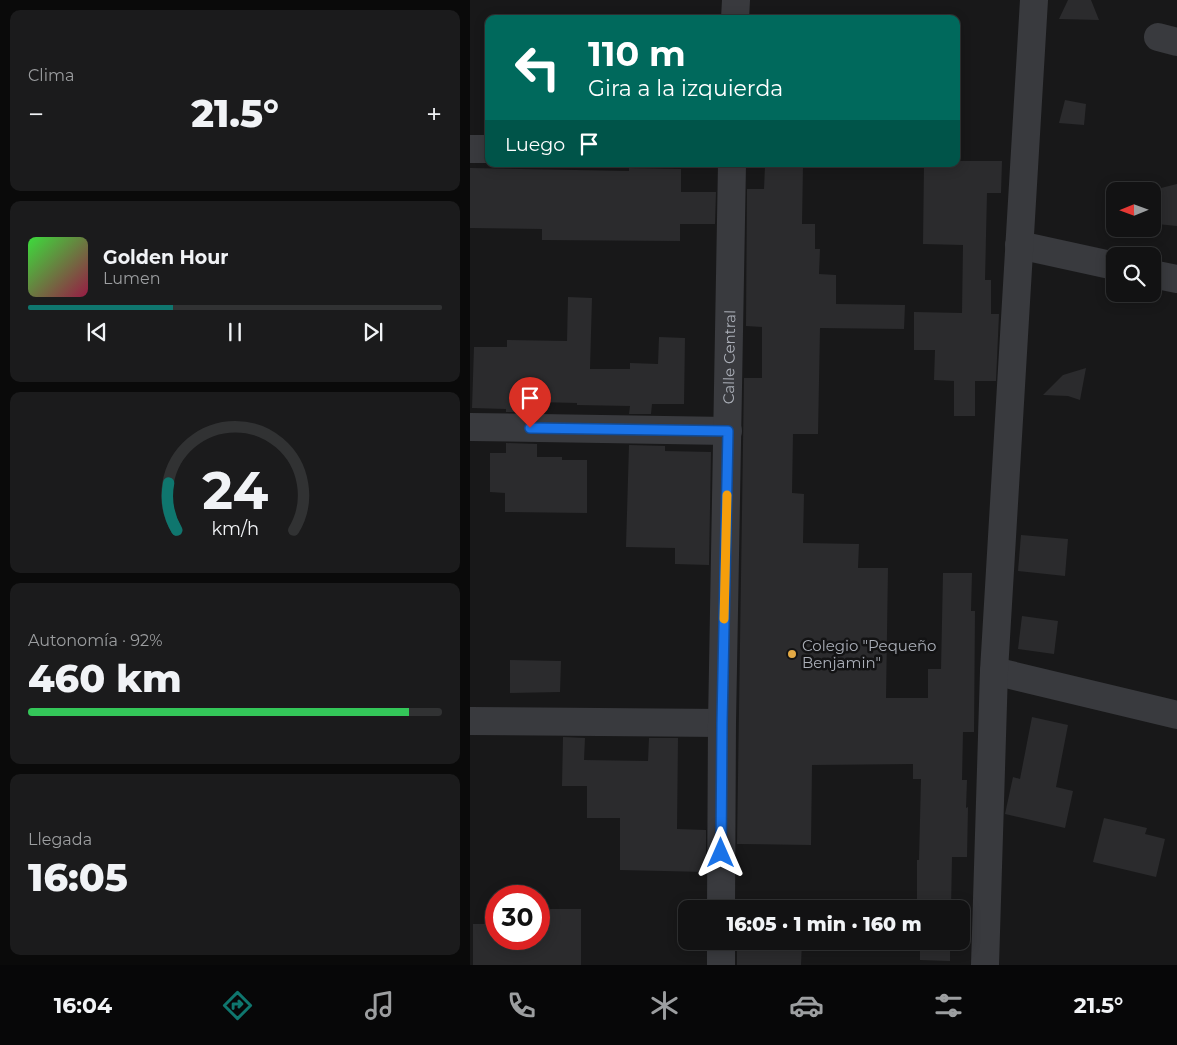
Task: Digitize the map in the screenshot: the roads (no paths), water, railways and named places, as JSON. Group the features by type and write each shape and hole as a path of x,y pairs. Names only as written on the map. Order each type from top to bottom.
{"street":[{"path":"736,0 736,15"},
{"path":"985,965 994,670 1034,0"},
{"path":"470,149 485,149"},
{"name":"Calle Central","path":"721,900 722,723 732,167"},
{"path":"1019,245 1106,264"},
{"path":"1161,276 1177,279"},
{"path":"470,427 728,431"},
{"path":"994,670 1177,715"},
{"path":"470,721 722,723"},
{"path":"721,950 721,965"}],"place":[{"name":"Colegio \"Pequeño Benjamin\"","path":"792,654"}]}
